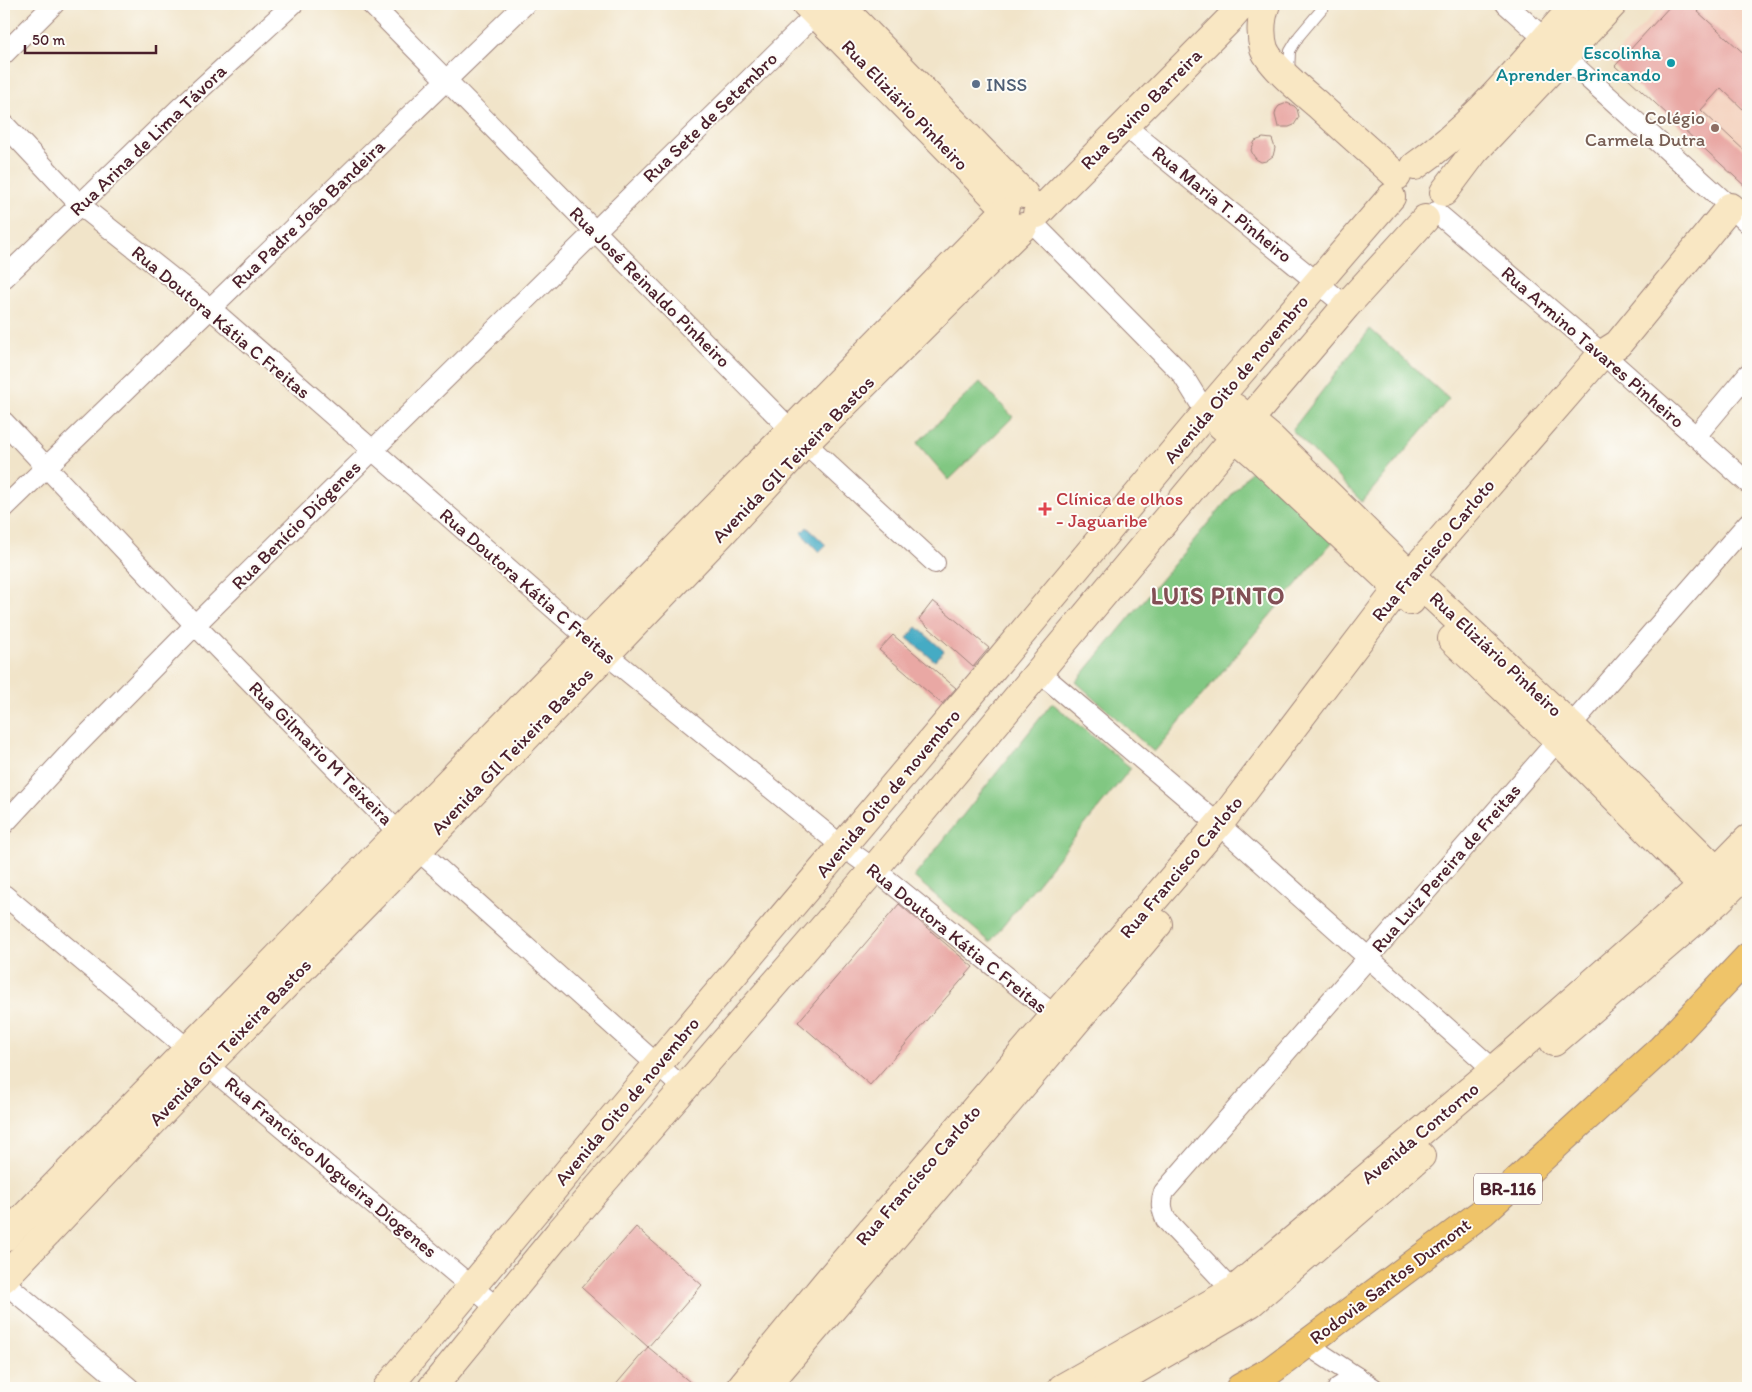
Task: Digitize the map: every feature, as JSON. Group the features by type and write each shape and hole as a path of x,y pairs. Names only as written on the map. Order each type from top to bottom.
{"highway":[{"name":"Rodovia Santos Dumont","path":"1240,1388 1269,1372 1483,1212 1661,1049 1748,957"}],"street":[{"path":"4,54 54,4"},
{"name":"Rua Arina de Lima Távora","path":"4,278 183,105 293,4"},
{"name":"Rua José Reinaldo Pinheiro","path":"371,4 798,436 935,564"},
{"name":"Rua Padre João Bandeira","path":"4,508 525,4"},
{"path":"1506,4 1739,215"},
{"name":"Avenida Oito de novembro","path":"432,1388 558,1234 874,869 1346,306 1435,207 1474,152 1554,48 1576,4"},
{"name":"Avenida Oito de novembro","path":"387,1388 1213,405 1318,283 1401,180 1455,135 1494,95 1613,4"},
{"name":"Rua Eliziário Pinheiro","path":"822,6 1213,405 1243,428 1724,883"},
{"name":"Rua Sete de Setembro","path":"594,231 822,6"},
{"path":"1251,7 1262,23 1265,50 1289,79 1401,180"},
{"name":"Rua Savino Barreira","path":"1022,211 1048,183 1251,7"},
{"name":"Rua Savino Barreira","path":"1022,211 1125,126 1251,7"},
{"name":"Rua Doutora Kátia C Freitas","path":"4,124 80,205 210,308 598,646 843,847 874,869 1062,1022"},
{"name":"Rua Maria T. Pinheiro","path":"1125,126 1346,306"},
{"path":"1423,167 1431,170 1442,183 1435,207 1416,220 1407,218 1399,213 1394,206 1401,180 1423,167"},
{"name":"Rua Armino Tavares Pinheiro","path":"1435,207 1611,354 1748,483"},
{"name":"Avenida GIl Teixeira Bastos","path":"4,1238 199,1056 409,842 714,526 798,436 1022,211"},
{"name":"Rua Francisco Carloto","path":"740,1388 778,1356 1226,830 1411,588 1611,354 1739,215"},
{"name":"Rua Benício Diógenes","path":"4,824 78,744 195,625 594,231"},
{"path":"1696,436 1748,374"},
{"name":"Rua Gilmario M Teixeira","path":"4,422 195,625 409,842 683,1088"},
{"name":"Rua Luiz Pereira de Freitas","path":"1242,1297 1166,1220 1161,1201 1164,1192 1748,523"},
{"path":"1039,672 1226,830 1494,1070"},
{"path":"988,674 1018,697"},
{"name":"Avenida Contorno","path":"1105,1388 1242,1297 1724,883 1748,839"},
{"name":"Avenida Contorno","path":"1062,1388 1242,1297 1494,1070 1724,883"},
{"name":"Rua Francisco Nogueira Diogenes","path":"4,895 474,1286 497,1308"},
{"path":"728,981 757,1004"},
{"name":"Avenida GIl Teixeira Bastos","path":"4,1280 199,1056"},
{"path":"533,1213 558,1234"},
{"path":"4,1280 129,1388"},
{"path":"1306,1344 1373,1388"},
{"name":"Rua Francisco Carloto","path":"764,1388 778,1356"},
{"path":"1338,1388 1356,1377"}],"lane":[{"path":"1289,79 1290,51 1299,36 1326,4"}],"shaded area":[{"name":"Colégio Carmela Dutra","path":"1663,4 1748,4 1748,189 1609,61"}],"green space":[{"path":"1370,329 1449,399 1362,502 1292,430"},
{"path":"980,382 1013,417 949,480 917,443"},
{"path":"1258,463 1334,540 1154,752 1076,682"},
{"path":"1052,703 1131,768 990,942 914,877"}],"water":[{"path":"807,527 826,545 819,552 801,533"},
{"path":"917,627 944,651 935,661 907,638"}],"building":[{"name":"Colégio Carmela Dutra","path":"1672,4 1704,4 1697,11 1748,57 1748,114 1721,88 1701,110 1748,154 1748,189 1615,66"},
{"path":"1287,103 1297,109 1299,117 1294,125 1278,127 1275,115 1276,110 1279,106"},
{"path":"1263,138 1272,139 1275,148 1273,156 1261,162 1256,159 1251,150 1255,141"},
{"path":"933,601 989,648 973,667 919,619"},
{"path":"893,635 956,688 942,704 879,650"},
{"path":"899,904 973,967 870,1085 798,1022"},
{"path":"636,1227 702,1285 648,1347 582,1288"},
{"path":"648,1347 697,1388 613,1388"}],"place":[{"name":"Escolinha Aprender Brincando","path":"1671,63"},
{"name":"INSS","path":"976,84"},
{"name":"Colégio Carmela Dutra","path":"1715,128"},
{"name":"Clínica de olhos - Jaguaribe","path":"1045,509"}],"district":[{"name":"LUIS PINTO","path":"1218,595"}]}
